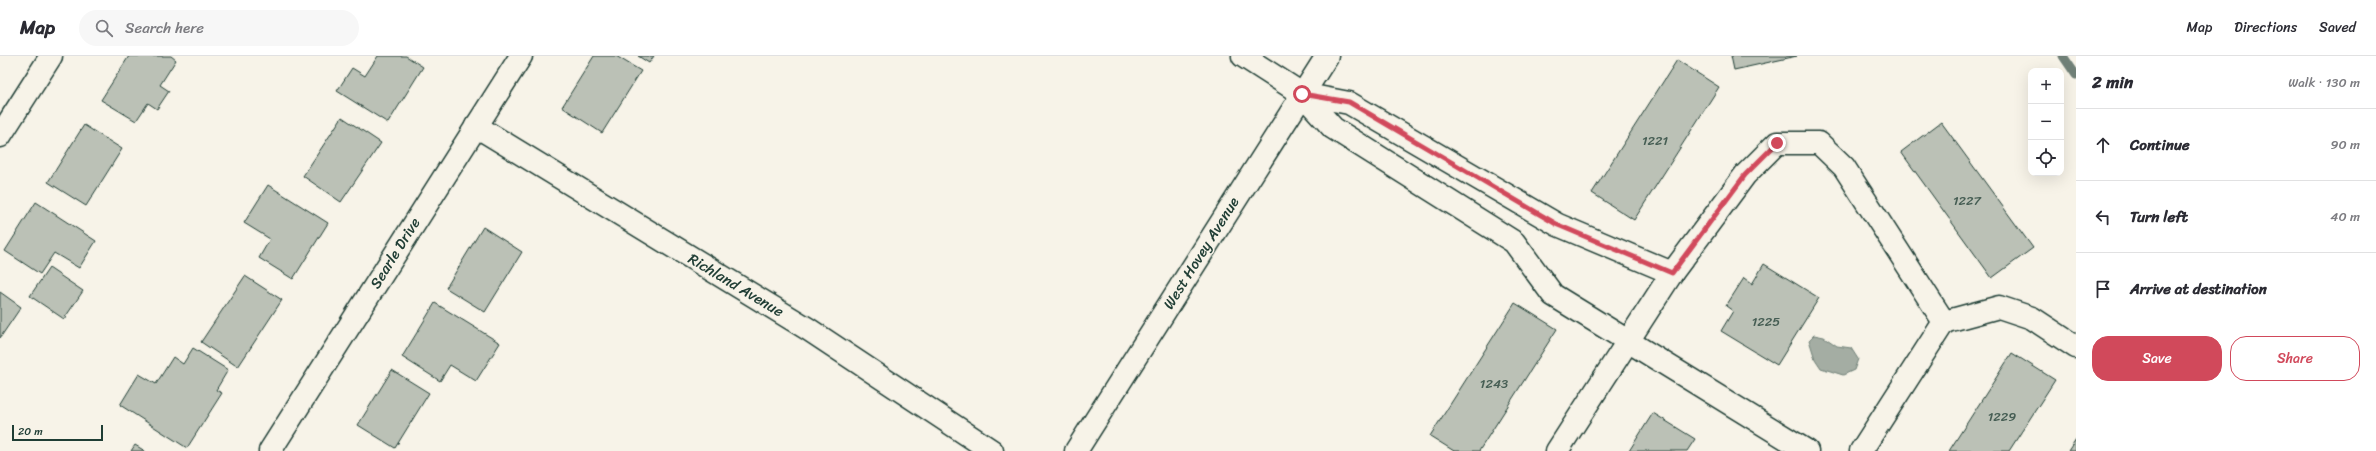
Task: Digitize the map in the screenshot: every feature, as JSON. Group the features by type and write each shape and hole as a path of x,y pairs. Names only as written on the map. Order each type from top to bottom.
{"street":[{"path":"0,136 51,56"},
{"name":"Searle Drive","path":"270,451 521,56"},
{"path":"1243,56 1302,94 1333,128 1514,242 1553,295 1807,451"},
{"name":"West Hovey Avenue","path":"1076,451 1327,56"},
{"path":"1302,94 1349,102 1506,196 1558,225 1672,273"},
{"name":"Richland Avenue","path":"476,126 808,329 992,451"},
{"path":"1557,451 1629,342 1672,273 1745,175 1777,143 1819,143 1844,167 1944,322"},
{"path":"1487,225 1506,196"},
{"path":"1861,451 1944,322 1999,307 2032,318 2076,347"}],"shaded area":[{"path":"1814,335 1824,337 1837,346 1851,348 1858,359 1854,370 1843,375 1821,368 1815,359 1809,340"}],"building":[{"path":"129,56 171,56 176,60 160,85 169,91 157,109 148,103 136,121 101,100"},
{"path":"378,56 406,56 423,67 388,123 337,91 352,68 365,76"},
{"path":"594,56 616,56 641,71 602,133 562,107"},
{"path":"638,56 654,56 649,63"},
{"path":"1731,56 1797,56 1734,70"},
{"path":"1677,60 1719,87 1634,220 1592,193"},
{"path":"342,117 381,143 341,202 303,176"},
{"path":"1941,122 2033,248 1992,278 1901,152"},
{"path":"84,125 122,149 86,206 48,182"},
{"path":"268,185 328,223 293,279 259,258 270,239 244,223"},
{"path":"36,202 96,241 79,268 54,253 40,274 5,251"},
{"path":"483,227 522,252 485,312 446,288"},
{"path":"1764,264 1819,298 1777,365 1721,331 1733,311 1726,306 1744,278 1752,284"},
{"path":"49,268 83,291 64,319 30,296"},
{"path":"245,276 282,300 238,367 201,342"},
{"path":"0,292 21,307 0,338"},
{"path":"435,303 500,343 476,381 450,365 440,381 402,357"},
{"path":"1515,303 1557,329 1479,451 1454,451 1430,436"},
{"path":"193,348 228,370 216,390 222,393 187,448 120,405 139,374 156,384 173,357 183,364"},
{"path":"2012,353 2055,380 2009,451 1949,451"},
{"path":"392,370 429,393 395,448 358,425"},
{"path":"1653,413 1695,439 1687,451 1629,451"},
{"path":"2076,439 2076,451 2068,451"},
{"path":"135,445 145,451 131,451"}],"waterway":[{"path":"2063,56 2076,75"}],"route":[{"path":"1302,94 1349,102 1506,196 1558,225 1672,273 1745,175 1777,143"}]}
